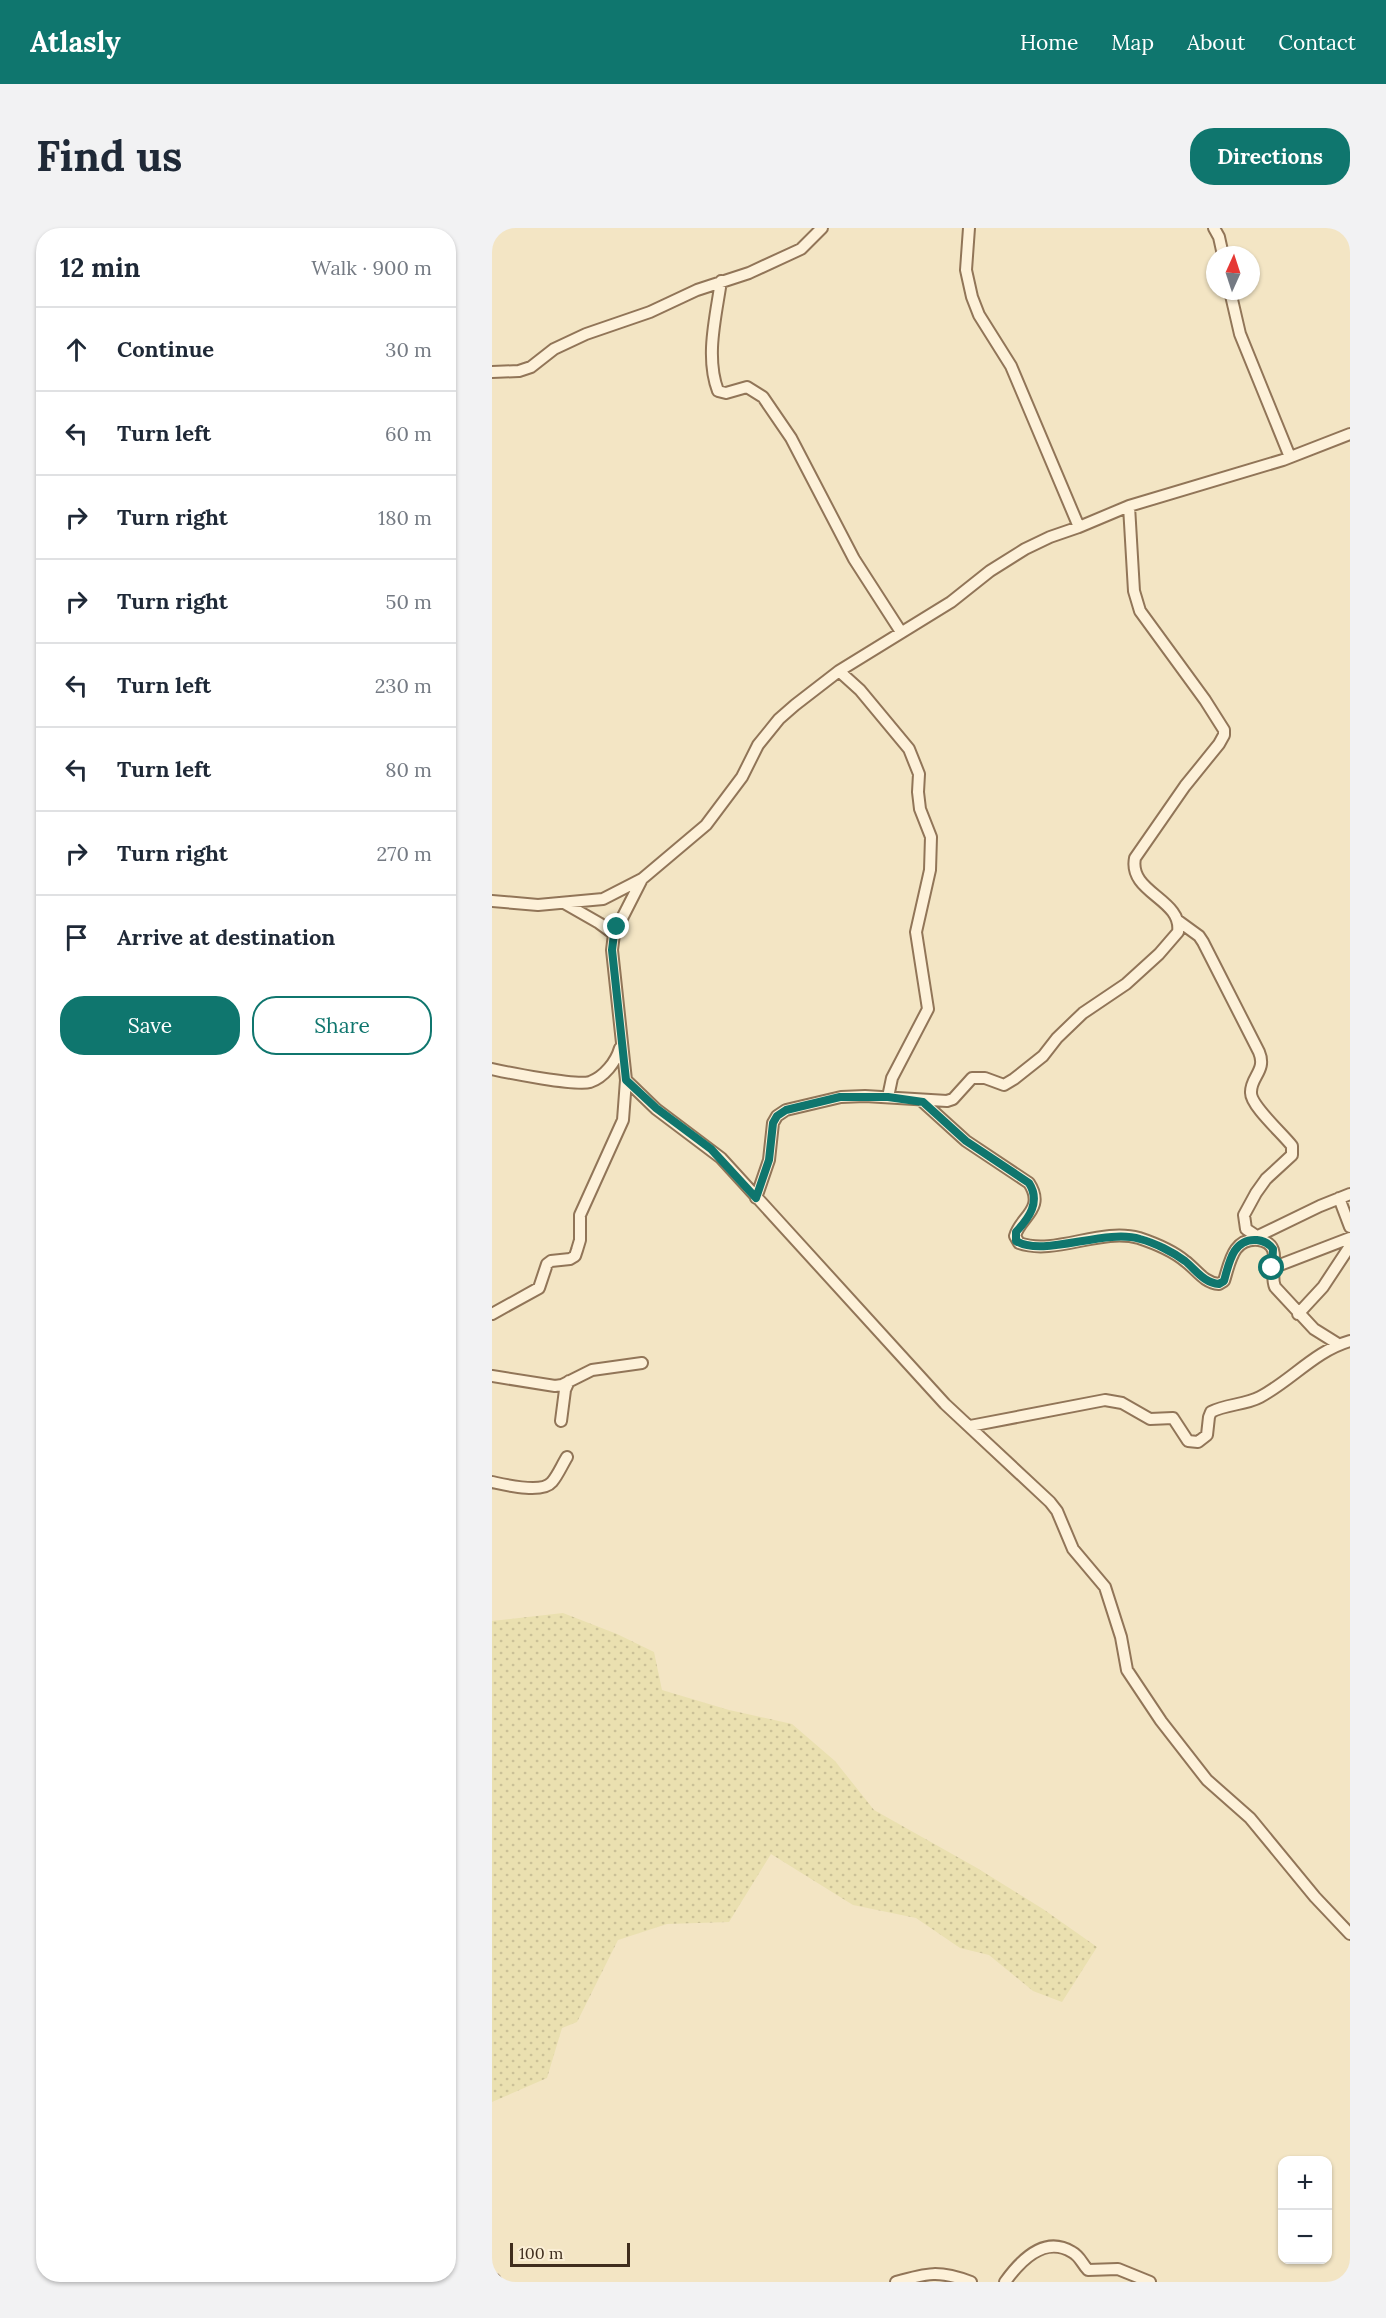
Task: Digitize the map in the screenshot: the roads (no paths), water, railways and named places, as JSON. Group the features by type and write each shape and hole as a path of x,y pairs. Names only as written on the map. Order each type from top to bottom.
{"street":[{"path":"492,372 519,371 531,367 554,349 571,341 650,312 697,290 749,273 801,249 822,228"},
{"path":"969,228 966,270 972,297 979,315 1011,366 1079,527"},
{"path":"1214,228 1221,246"},
{"path":"721,281 712,354 718,392 726,393 747,387 763,397 791,438 855,559 901,632"},
{"path":"1232,300 1240,334 1290,457"},
{"path":"492,902 538,904 603,899 642,879 668,860 706,825 742,777 758,745 779,719 839,671 951,602 990,571 1025,549 1128,506 1290,457 1350,434"},
{"path":"756,1198 769,1160 773,1123 777,1116 786,1110 840,1097 888,1097 940,1102 953,1099 972,1078 985,1078 1004,1085 1043,1056 1057,1038 1083,1013 1126,984 1159,954 1178,932 1175,914 1134,872 1135,858 1185,786 1219,744 1224,730 1140,611 1134,591 1128,506"},
{"path":"839,671 861,690 909,749 919,774 918,803 932,837 930,870 916,932 928,1009 892,1078 888,1097"},
{"path":"492,1314 539,1288 547,1264 551,1261 570,1259 575,1256 580,1240 580,1215 623,1120 626,1080 612,950 614,934 642,879"},
{"path":"564,903 614,934"},
{"path":"1177,920 1199,936 1226,985 1262,1057 1261,1068 1251,1091 1253,1100 1293,1149 1287,1161 1266,1179 1244,1215 1245,1227 1273,1249 1272,1280 1275,1287 1314,1329 1338,1344"},
{"path":"495,1071 588,1083 612,1065 622,1045"},
{"path":"626,1080 656,1108 716,1153 945,1404 1050,1502 1057,1511 1073,1549 1105,1587 1121,1637 1127,1670 1170,1734 1207,1780 1250,1818 1315,1897 1350,1935"},
{"path":"923,1102 966,1141 1029,1183 1034,1204 1028,1218 1016,1232 1018,1243 1032,1245 1104,1237 1138,1238 1174,1254 1207,1281 1219,1284 1224,1281 1236,1248 1246,1240 1261,1239 1350,1194"},
{"path":"1339,1198 1350,1227"},
{"path":"1272,1268 1350,1238"},
{"path":"1298,1314 1323,1287 1350,1246"},
{"path":"970,1426 1040,1414 1096,1401 1113,1401 1122,1403 1141,1416 1150,1419 1173,1418 1188,1441 1198,1442 1207,1435 1211,1412 1257,1398 1338,1344 1350,1341"},
{"path":"492,1376 546,1386 559,1386 592,1370 642,1363"},
{"path":"561,1421 565,1390 569,1381"},
{"path":"492,1482 525,1488 543,1488 552,1483 567,1457"},
{"path":"1005,2282 1029,2254 1047,2246 1055,2246 1074,2252 1088,2270 1118,2269 1150,2282"},
{"path":"896,2282 923,2273 937,2273 952,2275 971,2282"}]}
